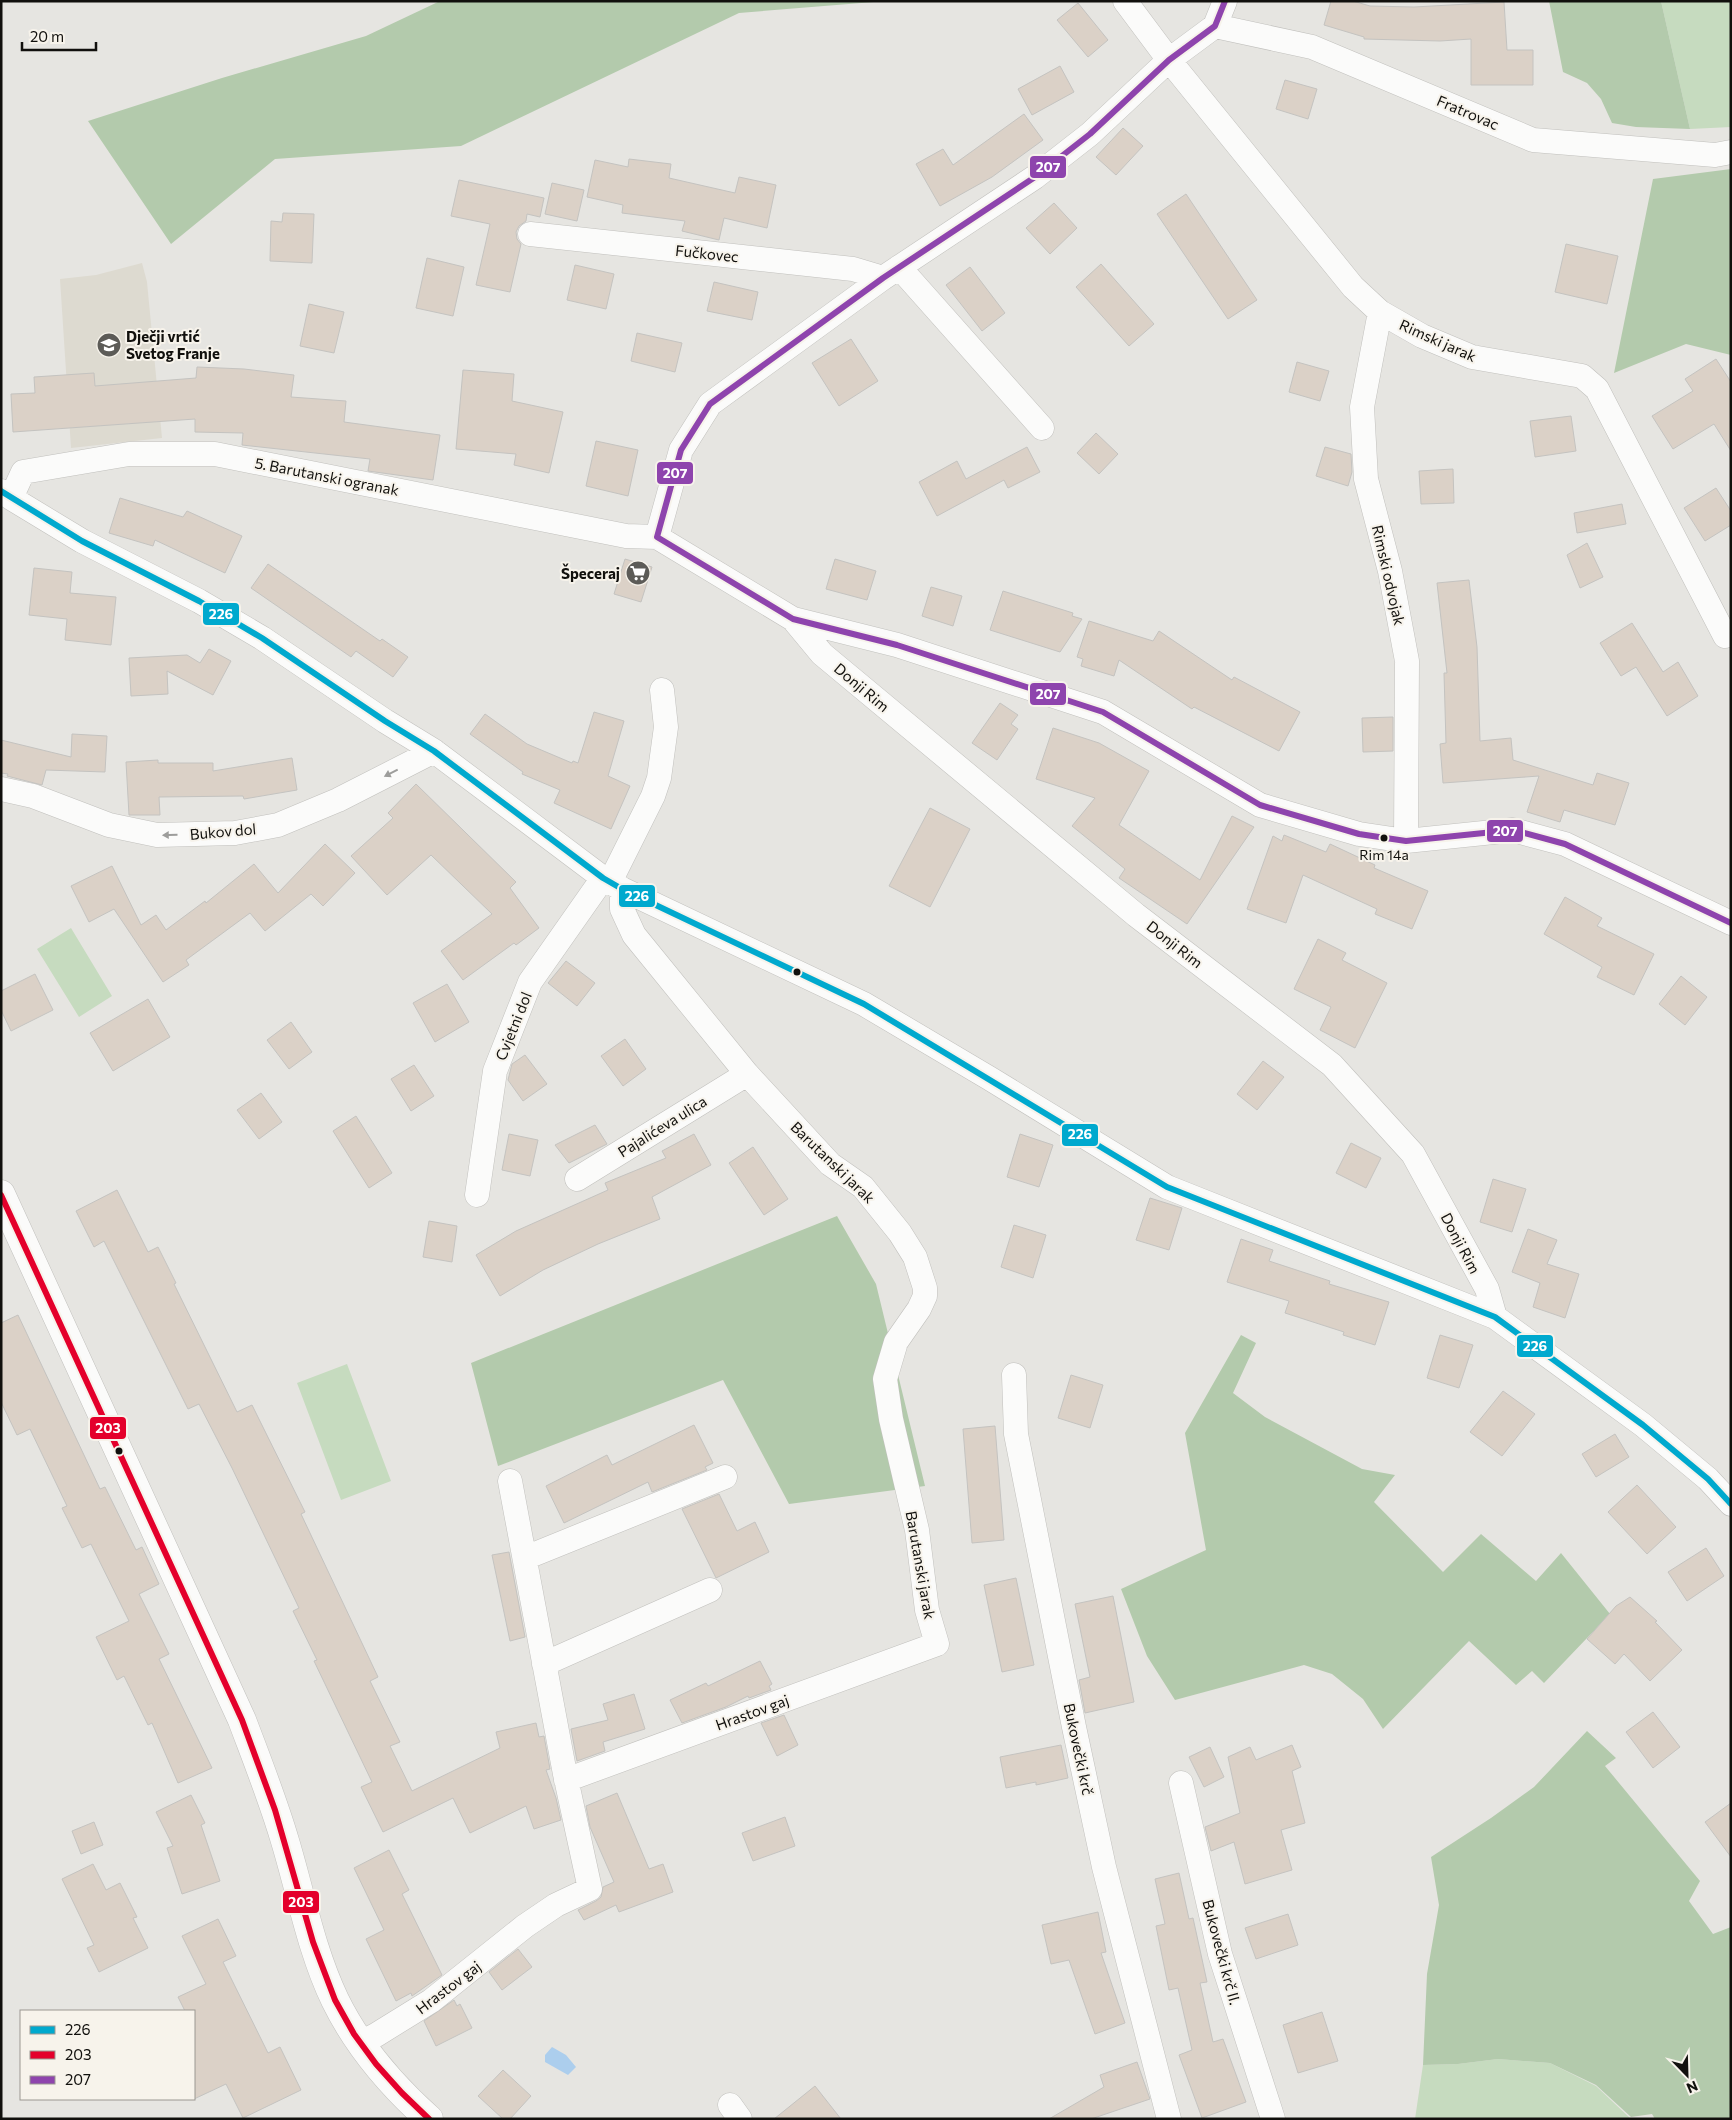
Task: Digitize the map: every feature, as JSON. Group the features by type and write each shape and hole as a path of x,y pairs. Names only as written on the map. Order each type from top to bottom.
{"main road":[{"path":"1,1194 242,1720 272,1798 318,1957 335,2001 360,2043 417,2115"}],"street":[{"name":"Rimski jarak","path":"1125,1 1169,60 1353,287 1380,312 1422,336 1472,357 1582,376 1597,389 1725,636 1731,633"},
{"path":"1225,1 1215,26 1169,60 1090,134 1035,177 891,272 710,404 681,450 657,537 793,619 897,645 1103,712 1260,805 1359,834 1406,841 1513,830 1565,844 1731,923"},
{"name":"Fratrovac","path":"1215,26 1312,47 1533,140 1715,155 1731,152"},
{"name":"Fučkovec","path":"530,234 891,272"},
{"path":"891,272 1042,428"},
{"name":"Rimski odvojak","path":"1380,312 1362,407 1366,479 1390,571 1407,661 1406,841"},
{"name":"5. Barutanski ogranak","path":"6,494 23,472 129,454 215,454 626,536 657,537"},
{"path":"6,494 82,541 199,601 262,638 385,721 434,751 612,883 864,1004 1167,1187 1495,1317 1644,1424 1708,1479 1731,1504"},
{"name":"Donji Rim","path":"793,619 822,654 1136,915 1332,1065 1413,1154 1487,1289 1495,1317"},
{"name":"Cvjetni dol","path":"478,1195 495,1071 530,982 612,883 659,778 666,728 662,690"},
{"name":"Bukov dol","path":"1,789 33,796 109,825 157,835 235,833 278,825 338,800 434,751"},
{"name":"Barutanski jarak","path":"612,883 634,935 747,1074 830,1164 863,1188 900,1233 916,1257 922,1274 925,1296 919,1309 896,1342 885,1379 891,1419 917,1530 927,1610 937,1644"},
{"name":"Pajalićeva ulica","path":"577,1179 747,1074"},
{"name":"Bukovečki krč","path":"1014,1375 1016,1434 1074,1727 1104,1867 1169,2119"},
{"path":"525,1558 725,1477"},
{"name":"Hrastov gaj","path":"360,2043 431,2002 525,1926 556,1906 590,1889 566,1780 510,1481"},
{"path":"544,1664 710,1590"},
{"name":"Hrastov gaj","path":"566,1780 937,1644"},
{"name":"Bukovečki krč II.","path":"1181,1783 1220,1954 1273,2119"}],"shaded area":[{"name":"Dječji vrtić Svetog Franje","path":"142,263 147,282 162,438 71,448 60,279 96,275"}],"green space":[{"path":"440,1 886,1 739,13 461,146 275,159 171,244 88,121 222,78 366,36"},
{"path":"1549,1 1661,1 1690,129 1636,127 1612,123 1601,99 1587,83 1563,72"},
{"path":"1661,1 1731,1 1731,127 1690,129"},
{"path":"1731,169 1731,355 1686,344 1614,373 1653,179"},
{"path":"71,928 112,996 79,1017 37,949"},
{"path":"837,1216 876,1284 925,1486 789,1504 723,1380 498,1466 471,1363"},
{"path":"1241,1335 1256,1343 1233,1393 1265,1417 1362,1469 1395,1475 1374,1502 1443,1572 1481,1534 1536,1581 1561,1553 1610,1614 1544,1683 1532,1671 1516,1685 1469,1641 1383,1729 1363,1699 1332,1674 1304,1665 1175,1700 1147,1656 1121,1589 1206,1550 1185,1433"},
{"path":"347,1364 391,1481 341,1500 297,1383"},
{"path":"1587,1731 1616,1758 1605,1766 1700,1881 1689,1901 1713,1934 1731,1927 1731,2119 1655,2119 1652,2114 1631,2117 1596,2085 1550,2063 1498,2059 1458,2064 1423,2065 1427,1974 1439,1905 1431,1857 1534,1787"},
{"path":"1498,2059 1550,2063 1596,2086 1631,2119 1415,2119 1423,2065 1458,2064"}],"water":[{"path":"552,2047 566,2055 576,2067 568,2075 545,2062 545,2055"}],"building":[{"path":"1331,1 1353,1 1370,6 1414,7 1504,2 1507,50 1533,50 1533,85 1471,85 1471,39 1440,41 1364,39 1364,37 1324,25"},
{"path":"1078,3 1108,40 1088,57 1057,20"},
{"path":"1060,66 1074,92 1032,115 1018,89"},
{"path":"1285,80 1317,89 1308,119 1276,109"},
{"path":"1024,114 1043,140 992,177 940,206 916,164 943,149 953,165"},
{"path":"1123,128 1143,146 1116,175 1096,157"},
{"path":"629,159 671,164 669,178 735,193 739,177 776,185 767,228 724,218 719,240 682,231 685,221 622,213 623,205 587,197 595,160 628,167"},
{"path":"459,180 544,198 540,217 527,214 526,221 519,226 516,232 517,239 521,244 510,292 476,285 490,224 451,216"},
{"path":"552,183 584,190 577,221 545,214"},
{"path":"1186,194 1257,300 1228,319 1157,214"},
{"path":"1054,203 1077,228 1050,254 1026,228"},
{"path":"283,213 314,214 312,263 270,261 271,221 282,222"},
{"path":"1566,244 1618,256 1607,304 1555,292"},
{"path":"427,258 464,267 453,316 416,308"},
{"path":"1101,264 1154,324 1129,346 1076,287"},
{"path":"575,265 614,274 606,309 567,300"},
{"path":"970,267 1005,313 982,331 946,285"},
{"path":"714,282 758,292 752,320 707,311"},
{"path":"309,304 344,312 334,353 300,346"},
{"path":"637,333 682,343 675,372 631,361"},
{"path":"851,339 878,381 839,406 812,363"},
{"path":"1716,359 1731,382 1731,451 1714,424 1673,449 1652,416 1693,391 1685,379"},
{"path":"1297,362 1329,371 1320,401 1289,392"},
{"path":"197,367 244,369 294,375 291,397 346,401 344,422 440,435 433,480 368,471 370,459 242,445 243,433 195,432 195,419 13,432 11,394 35,393 34,377 94,373 95,386 196,378"},
{"path":"463,370 514,374 512,401 563,412 549,473 514,465 516,454 456,449"},
{"path":"1571,416 1576,451 1535,457 1530,421"},
{"path":"1096,433 1118,454 1099,474 1077,453"},
{"path":"596,441 638,450 628,496 586,486"},
{"path":"1027,447 1040,472 1008,488 1004,480 937,516 919,482 957,461 966,479"},
{"path":"1325,447 1351,454 1352,472 1348,486 1316,476"},
{"path":"1453,469 1454,503 1421,504 1419,471"},
{"path":"1716,488 1731,511 1731,525 1705,541 1684,508"},
{"path":"120,498 183,517 187,511 242,536 225,573 155,540 153,546 109,533"},
{"path":"1622,504 1626,524 1577,533 1574,513"},
{"path":"1587,543 1603,577 1580,588 1567,555"},
{"path":"625,559 652,567 641,602 614,594"},
{"path":"835,559 876,571 867,600 826,589"},
{"path":"268,564 380,641 382,639 408,657 393,677 356,651 351,657 251,588"},
{"path":"34,568 72,572 70,593 116,597 111,645 65,640 67,619 29,615"},
{"path":"1469,580 1477,647 1480,741 1511,738 1513,760 1593,785 1597,773 1629,783 1615,825 1564,810 1560,822 1527,812 1539,776 1443,783 1440,744 1446,743 1444,673 1447,673 1437,583"},
{"path":"931,587 962,596 953,626 922,616"},
{"path":"1003,591 1073,613 1072,616 1082,619 1060,652 990,630"},
{"path":"1089,621 1153,641 1159,631 1232,680 1234,677 1300,712 1279,751 1194,707 1192,709 1119,660 1114,676 1081,666 1083,659 1077,657"},
{"path":"1632,623 1663,672 1678,662 1698,696 1667,716 1636,667 1621,676 1600,643"},
{"path":"209,649 231,661 213,695 167,671 168,694 131,696 129,658 187,655 200,663"},
{"path":"1000,703 1018,715 1011,724 1018,729 997,760 972,743"},
{"path":"594,712 624,721 608,776 630,786 611,829 554,803 560,790 522,774 523,772 470,734 485,714 527,744 572,763 573,761 578,763"},
{"path":"1393,717 1393,751 1363,752 1362,718"},
{"path":"1053,728 1099,743 1149,771 1119,825 1200,880 1232,816 1254,827 1187,924 1119,878 1125,869 1072,826 1095,798 1036,779"},
{"path":"72,734 107,736 105,772 46,770 42,785 1,773 1,740 71,757"},
{"path":"292,758 297,790 244,799 243,796 159,797 160,815 129,815 126,762 158,760 158,763 213,763 213,771"},
{"path":"416,784 516,882 510,888 539,928 516,945 514,943 463,980 441,951 492,914 431,855 387,895 351,856 393,818 388,813"},
{"path":"930,808 970,829 930,907 889,886"},
{"path":"1284,835 1326,852 1330,844 1375,865 1374,868 1428,891 1412,929 1375,914 1377,909 1303,875 1286,923 1247,909 1273,836 1282,841"},
{"path":"325,844 355,873 323,906 311,894 265,931 250,913 186,960 189,965 163,982 114,909 89,922 71,886 112,866 141,925 156,915 166,930 205,901 206,903 254,864 278,893"},
{"path":"1565,897 1602,918 1597,926 1654,954 1634,995 1597,977 1602,967 1544,934"},
{"path":"1318,939 1346,953 1342,960 1387,983 1355,1048 1320,1030 1331,1007 1294,989"},
{"path":"566,961 595,983 577,1006 548,983"},
{"path":"35,974 53,1010 11,1031 1,1010 1,991"},
{"path":"1681,976 1707,997 1685,1025 1659,1004"},
{"path":"447,984 469,1022 435,1042 413,1003"},
{"path":"148,999 170,1037 113,1071 90,1033"},
{"path":"291,1022 312,1052 289,1069 267,1040"},
{"path":"625,1039 646,1069 623,1086 601,1056"},
{"path":"525,1055 547,1084 523,1101 508,1080 512,1064"},
{"path":"1263,1061 1284,1077 1257,1110 1237,1094"},
{"path":"414,1065 434,1096 411,1111 391,1079"},
{"path":"261,1093 282,1122 259,1139 237,1110"},
{"path":"356,1116 392,1173 369,1188 333,1131"},
{"path":"595,1125 607,1144 569,1163 555,1145"},
{"path":"509,1134 538,1140 530,1176 502,1170"},
{"path":"694,1134 711,1165 652,1197 660,1219 598,1244 543,1270 500,1296 476,1255 516,1231 608,1190 605,1183 666,1158 662,1151"},
{"path":"1020,1134 1053,1145 1039,1187 1007,1177"},
{"path":"1351,1143 1381,1158 1366,1188 1336,1173"},
{"path":"753,1147 788,1199 764,1215 729,1163"},
{"path":"1493,1179 1526,1189 1512,1232 1480,1222"},
{"path":"117,1190 148,1252 158,1247 176,1283 174,1284 237,1412 252,1405 305,1512 301,1514 378,1677 370,1681 400,1742 390,1746 412,1791 500,1748 496,1732 536,1723 539,1737 544,1736 550,1769 546,1770 556,1798 561,1820 534,1829 526,1806 470,1833 453,1798 383,1832 361,1787 372,1782 314,1661 317,1660 293,1611 299,1608 232,1468 199,1404 188,1409 104,1241 94,1247 76,1211"},
{"path":"1150,1198 1182,1208 1169,1250 1136,1240"},
{"path":"429,1221 457,1226 452,1262 423,1257"},
{"path":"1014,1225 1046,1235 1033,1278 1001,1267"},
{"path":"1528,1229 1557,1240 1547,1264 1579,1274 1565,1318 1533,1307 1540,1283 1512,1272"},
{"path":"1241,1239 1273,1250 1269,1261 1330,1281 1329,1284 1389,1302 1375,1345 1343,1335 1344,1332 1285,1313 1289,1301 1227,1282"},
{"path":"18,1315 100,1489 105,1487 136,1550 142,1547 159,1584 139,1594 169,1654 159,1659 212,1768 178,1783 152,1723 148,1725 124,1676 117,1680 96,1637 129,1621 91,1544 82,1548 62,1508 67,1506 30,1429 17,1435 1,1402 1,1323"},
{"path":"1440,1335 1473,1345 1459,1388 1427,1378"},
{"path":"1071,1375 1103,1385 1090,1428 1058,1418"},
{"path":"1503,1391 1535,1414 1502,1456 1470,1432"},
{"path":"694,1425 713,1463 705,1467 707,1470 652,1492 648,1482 564,1523 546,1486 607,1455 612,1465"},
{"path":"995,1426 1004,1540 972,1543 963,1429"},
{"path":"1615,1434 1629,1457 1596,1477 1582,1454"},
{"path":"1637,1485 1676,1527 1647,1554 1608,1512"},
{"path":"719,1494 737,1531 755,1522 769,1552 716,1578 682,1509"},
{"path":"1706,1548 1724,1576 1687,1601 1668,1572"},
{"path":"509,1552 525,1637 510,1641 492,1555"},
{"path":"1016,1578 1034,1665 1002,1672 984,1585"},
{"path":"1113,1596 1134,1702 1085,1713 1079,1680 1090,1677 1075,1604"},
{"path":"1630,1597 1657,1621 1655,1622 1682,1650 1650,1681 1624,1654 1615,1664 1587,1639 1616,1606"},
{"path":"760,1661 772,1684 769,1686 771,1690 749,1698 748,1696 726,1707 682,1723 670,1700 706,1683 708,1686"},
{"path":"634,1694 645,1729 603,1742 605,1751 577,1761 571,1729 608,1720 603,1704"},
{"path":"1653,1712 1680,1747 1653,1768 1626,1732"},
{"path":"784,1715 798,1745 777,1756 761,1723"},
{"path":"1061,1745 1068,1778 1036,1785 1036,1782 1006,1788 1000,1757"},
{"path":"1292,1745 1301,1767 1292,1771 1305,1823 1281,1830 1292,1870 1245,1884 1234,1842 1211,1851 1205,1827 1240,1813 1228,1757 1250,1747 1256,1760"},
{"path":"1210,1747 1224,1777 1204,1787 1189,1757"},
{"path":"617,1793 649,1869 663,1864 673,1892 619,1912 616,1905 584,1920 578,1910 596,1901 601,1897 603,1887 614,1882 590,1827 586,1806"},
{"path":"191,1795 205,1823 201,1825 220,1881 182,1894 167,1848 173,1846 156,1812"},
{"path":"1731,1803 1731,1857 1705,1822"},
{"path":"785,1817 795,1846 753,1861 742,1833"},
{"path":"94,1822 103,1845 81,1854 72,1831"},
{"path":"389,1850 409,1890 402,1894 442,1975 412,1996 411,1993 396,2001 366,1939 384,1930 354,1868"},
{"path":"93,1864 106,1890 120,1883 137,1917 133,1918 148,1948 99,1972 87,1948 94,1945 62,1879"},
{"path":"1179,1873 1189,1919 1193,1918 1207,1982 1200,1983 1213,2042 1223,2039 1246,2102 1202,2118 1179,2055 1192,2050 1178,1988 1169,1990 1156,1926 1165,1924 1155,1879"},
{"path":"1098,1912 1106,1952 1101,1953 1125,2023 1095,2034 1069,1960 1051,1964 1042,1925"},
{"path":"1288,1914 1298,1945 1256,1959 1245,1928"},
{"path":"218,1919 236,1956 223,1962 268,2053 280,2047 301,2090 243,2118 226,2084 195,2099 195,2010 184,2010 178,1997 206,1984 182,1936"},
{"path":"518,1949 532,1967 502,1990 489,1972"},
{"path":"454,2000 457,2006 460,2004 472,2028 436,2046 424,2021"},
{"path":"1322,2012 1338,2061 1298,2073 1283,2025"},
{"path":"1137,2062 1150,2099 1091,2119 1049,2119 1104,2087 1100,2075"},
{"path":"503,2070 531,2096 510,2119 503,2119 478,2096"},
{"path":"815,2086 841,2119 774,2119"}],"transit line":[{"name":"207","path":"1225,1 1215,26 1169,60 1090,134 1035,177 883,278 710,404 681,450 657,537 793,619 897,645 1103,712 1260,805 1359,834 1406,841 1513,830 1565,844 1731,923"},
{"name":"226","path":"1,491 82,541 199,601 262,638 385,721 434,751 603,878 622,889 864,1004 1167,1187 1495,1317 1643,1425 1708,1479 1731,1504"},
{"name":"203","path":"1,1195 242,1720 275,1810 313,1942 335,2000 354,2034 376,2064 429,2119"}],"place":[{"name":"Dječji vrtić Svetog Franje","path":"109,345"},
{"name":"Špeceraj","path":"638,573"},
{"name":"Rim 14a","path":"1384,838"}]}
